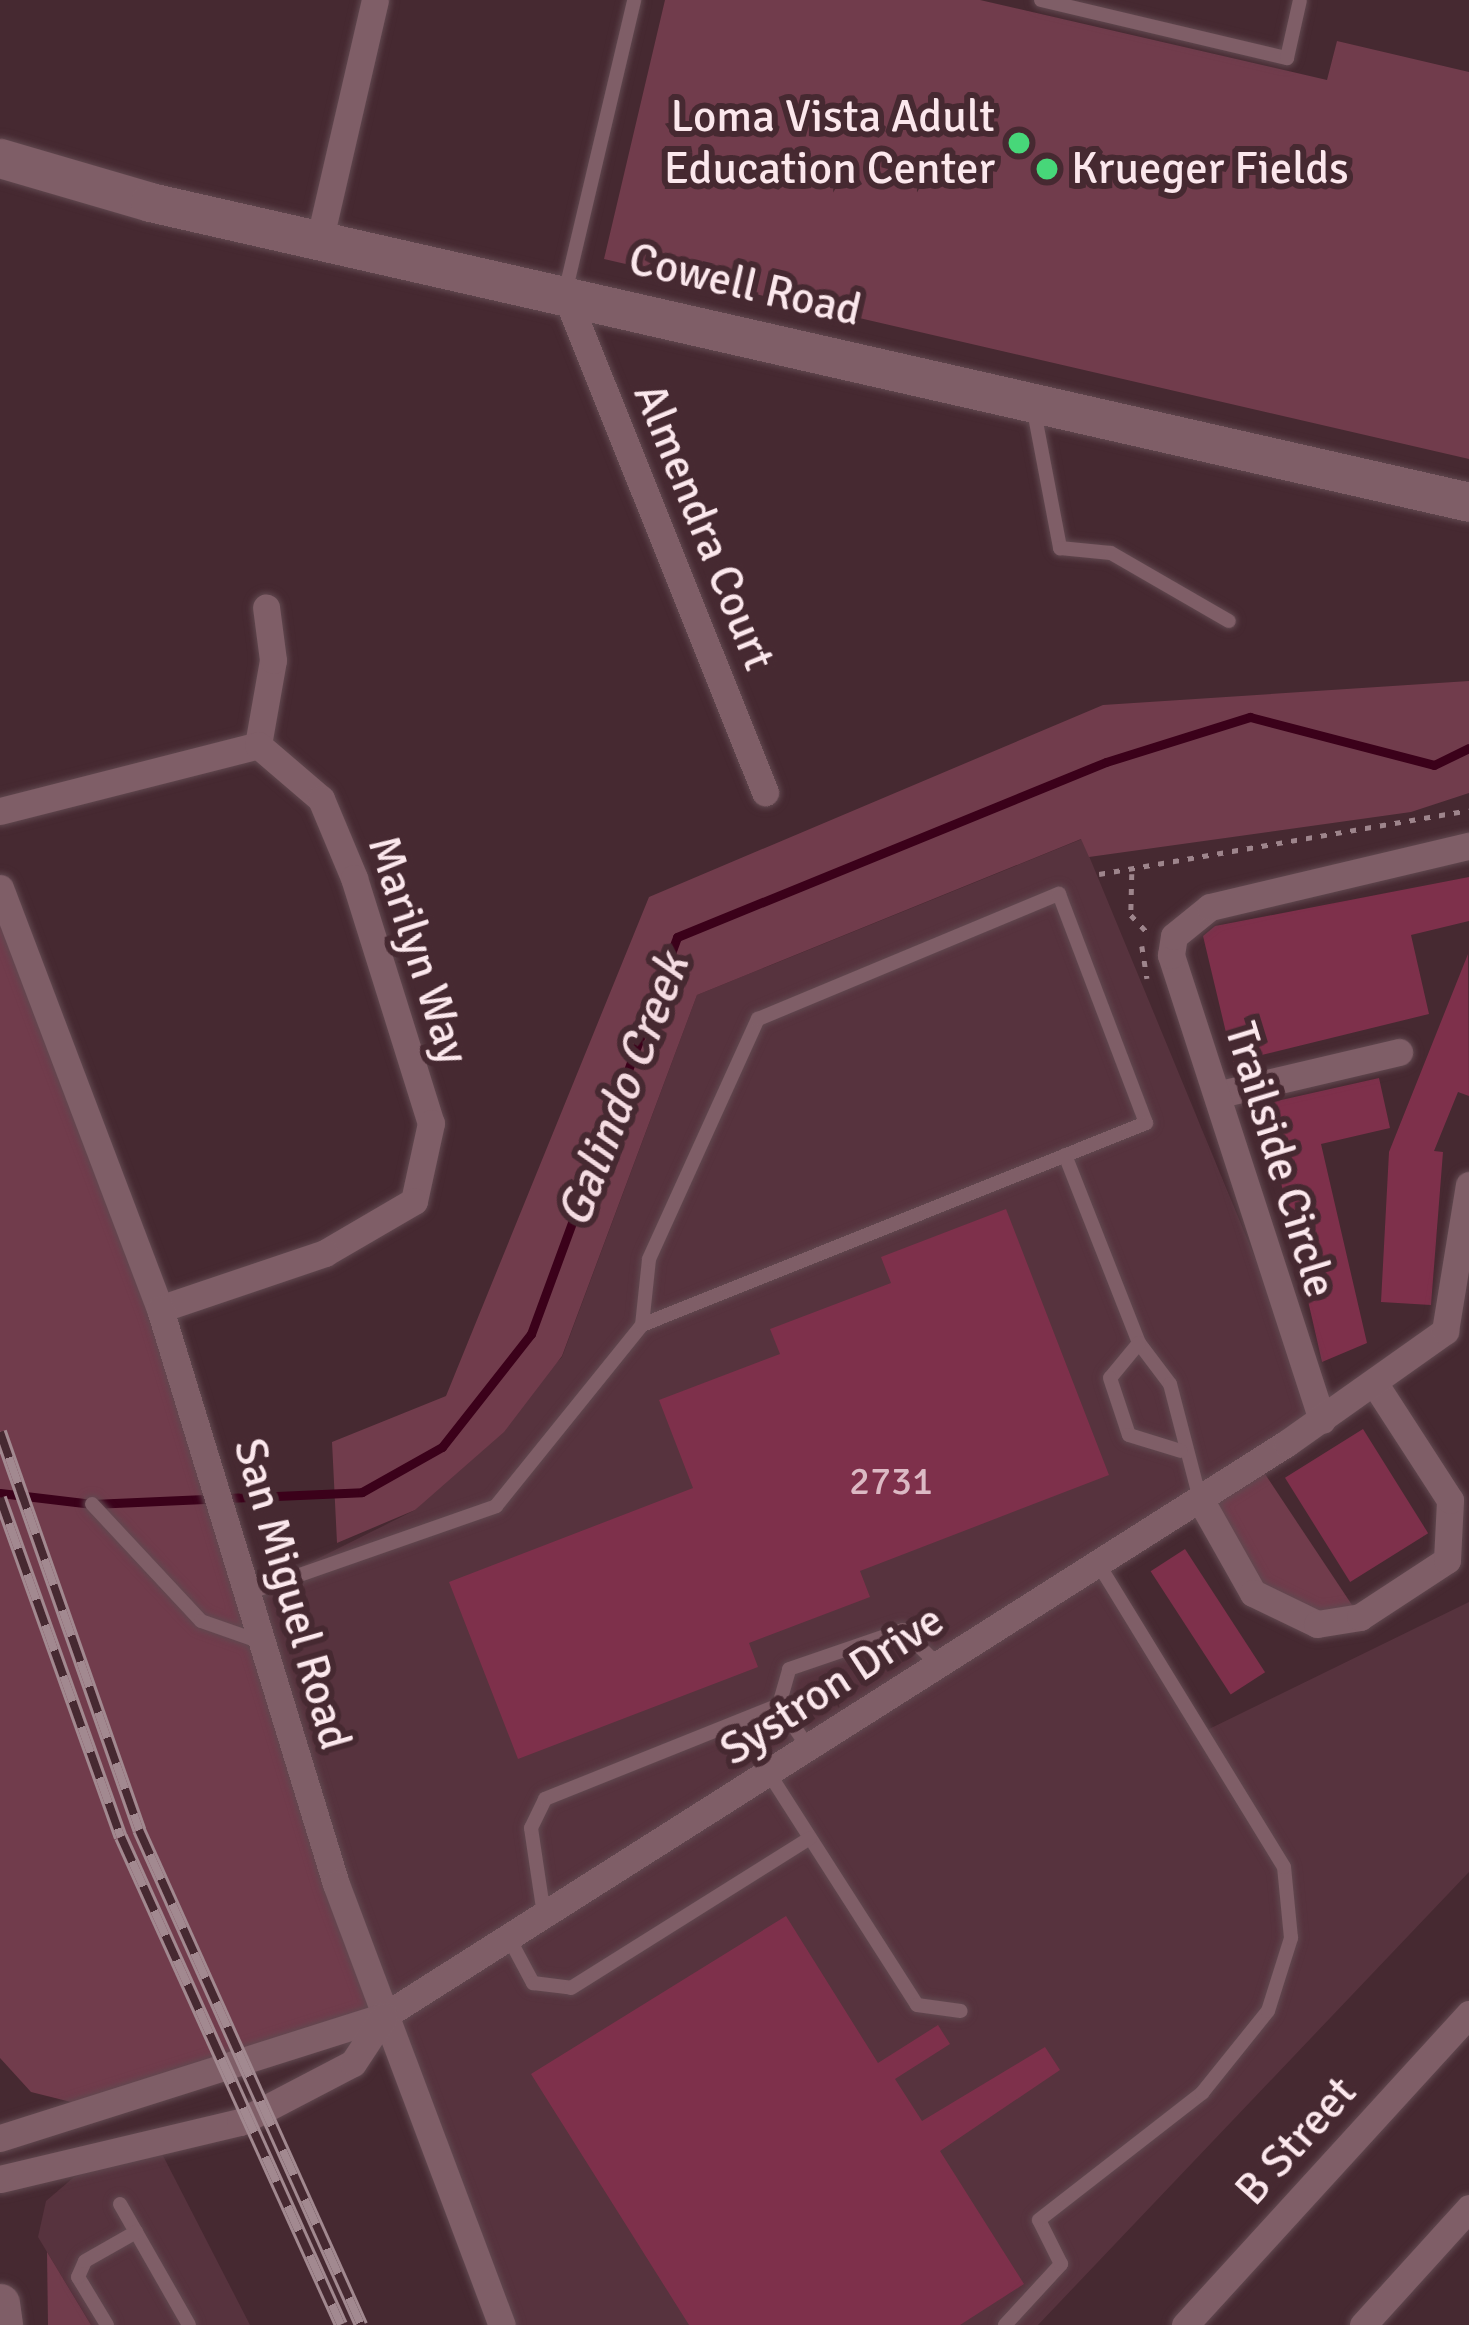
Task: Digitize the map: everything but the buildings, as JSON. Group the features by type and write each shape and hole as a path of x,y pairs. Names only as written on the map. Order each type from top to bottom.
{"street":[{"path":"320,238 375,0"},
{"name":"Cowell Road","path":"0,158 320,238 1469,502"},
{"name":"Almendra Court","path":"566,292 765,792"},
{"path":"0,811 258,745 273,660 266,607"},
{"name":"Marilyn Way","path":"160,1309 325,1253 414,1202 431,1123 321,799 258,745"},
{"name":"Trailside Circle","path":"1322,1420 1220,1094 1171,955 1183,919 1469,846"},
{"name":"San Miguel Road","path":"0,888 160,1309 384,2016 502,2325"},
{"path":"1220,1094 1399,1052"},
{"path":"1322,1420 1445,1331 1469,1185"},
{"path":"1200,1499 1252,1593 1317,1624 1360,1617 1447,1560 1450,1500 1375,1384"},
{"name":"Systron Drive","path":"0,2138 384,2016 545,1918 1322,1420"},
{"name":"B Street","path":"1185,2325 1469,2014"},
{"name":"Systron Drive","path":"0,2179 240,2122 353,2063 384,2016"},
{"path":"1363,2325 1469,2207"},
{"path":"0,2303 3,2325"}],"lane":[{"path":"566,292 634,0"},
{"path":"1042,0 1287,58 1300,0"},
{"path":"1032,401 1045,512 1060,548 1112,553 1228,621"},
{"path":"251,1592 496,1506 642,1324 1146,1123 1058,895 758,1019 649,1259 642,1324"},
{"path":"1065,1155 1139,1343 1170,1384 1180,1450 1200,1499"},
{"path":"1139,1343 1110,1378 1129,1435 1180,1450"},
{"path":"92,1504 201,1621 266,1643"},
{"path":"1005,2325 1061,2264 1039,2220 1202,2093 1268,2011 1291,1938 1283,1867 1098,1564"},
{"path":"779,1706 789,1669 903,1630 938,1665"},
{"path":"779,1706 810,1749"},
{"path":"545,1918 531,1873 545,1799 779,1706"},
{"path":"770,1775 917,2005 961,2012"},
{"path":"510,1940 533,1983 571,1988 810,1838"},
{"path":"120,2204 189,2325"},
{"path":"106,2325 78,2277 136,2232"}],"path":[{"path":"1099,874 1469,810"}],"shaded area":[{"name":"Krueger Fields","path":"665,0 980,0 1327,80 1337,41 1469,72 1469,459 604,259"},
{"path":"1469,681 1469,793 1411,812 1089,857 1081,839 697,995 562,1356 504,1432 415,1510 337,1543 332,1442 446,1396 649,897 1103,705"},
{"path":"1082,839 1322,1420 1098,1562 1205,1731 1469,1602 1469,1872 1038,2325 502,2325 384,2016 251,1592 415,1510 562,1357 697,995"},
{"path":"0,888 160,1309 384,2016 79,2104 31,2092 0,2058"},
{"path":"1257,1462 1360,1617 1282,1612 1200,1499"},
{"path":"158,2146 250,2325 91,2325 38,2237 46,2201 74,2177"},
{"path":"47,2252 91,2325 48,2325"}],"waterway":[{"name":"Galindo Creek","path":"0,1493 92,1504 362,1492 442,1447 531,1334 677,937 1106,762 1250,717 1434,765 1469,748"}],"railway":[{"path":"0,1432 139,1830 361,2325"},
{"path":"0,1498 121,1837 341,2325"}],"place":[{"name":"Loma Vista Adult Education Center","path":"1019,143"},
{"name":"Krueger Fields","path":"1047,169"}]}
